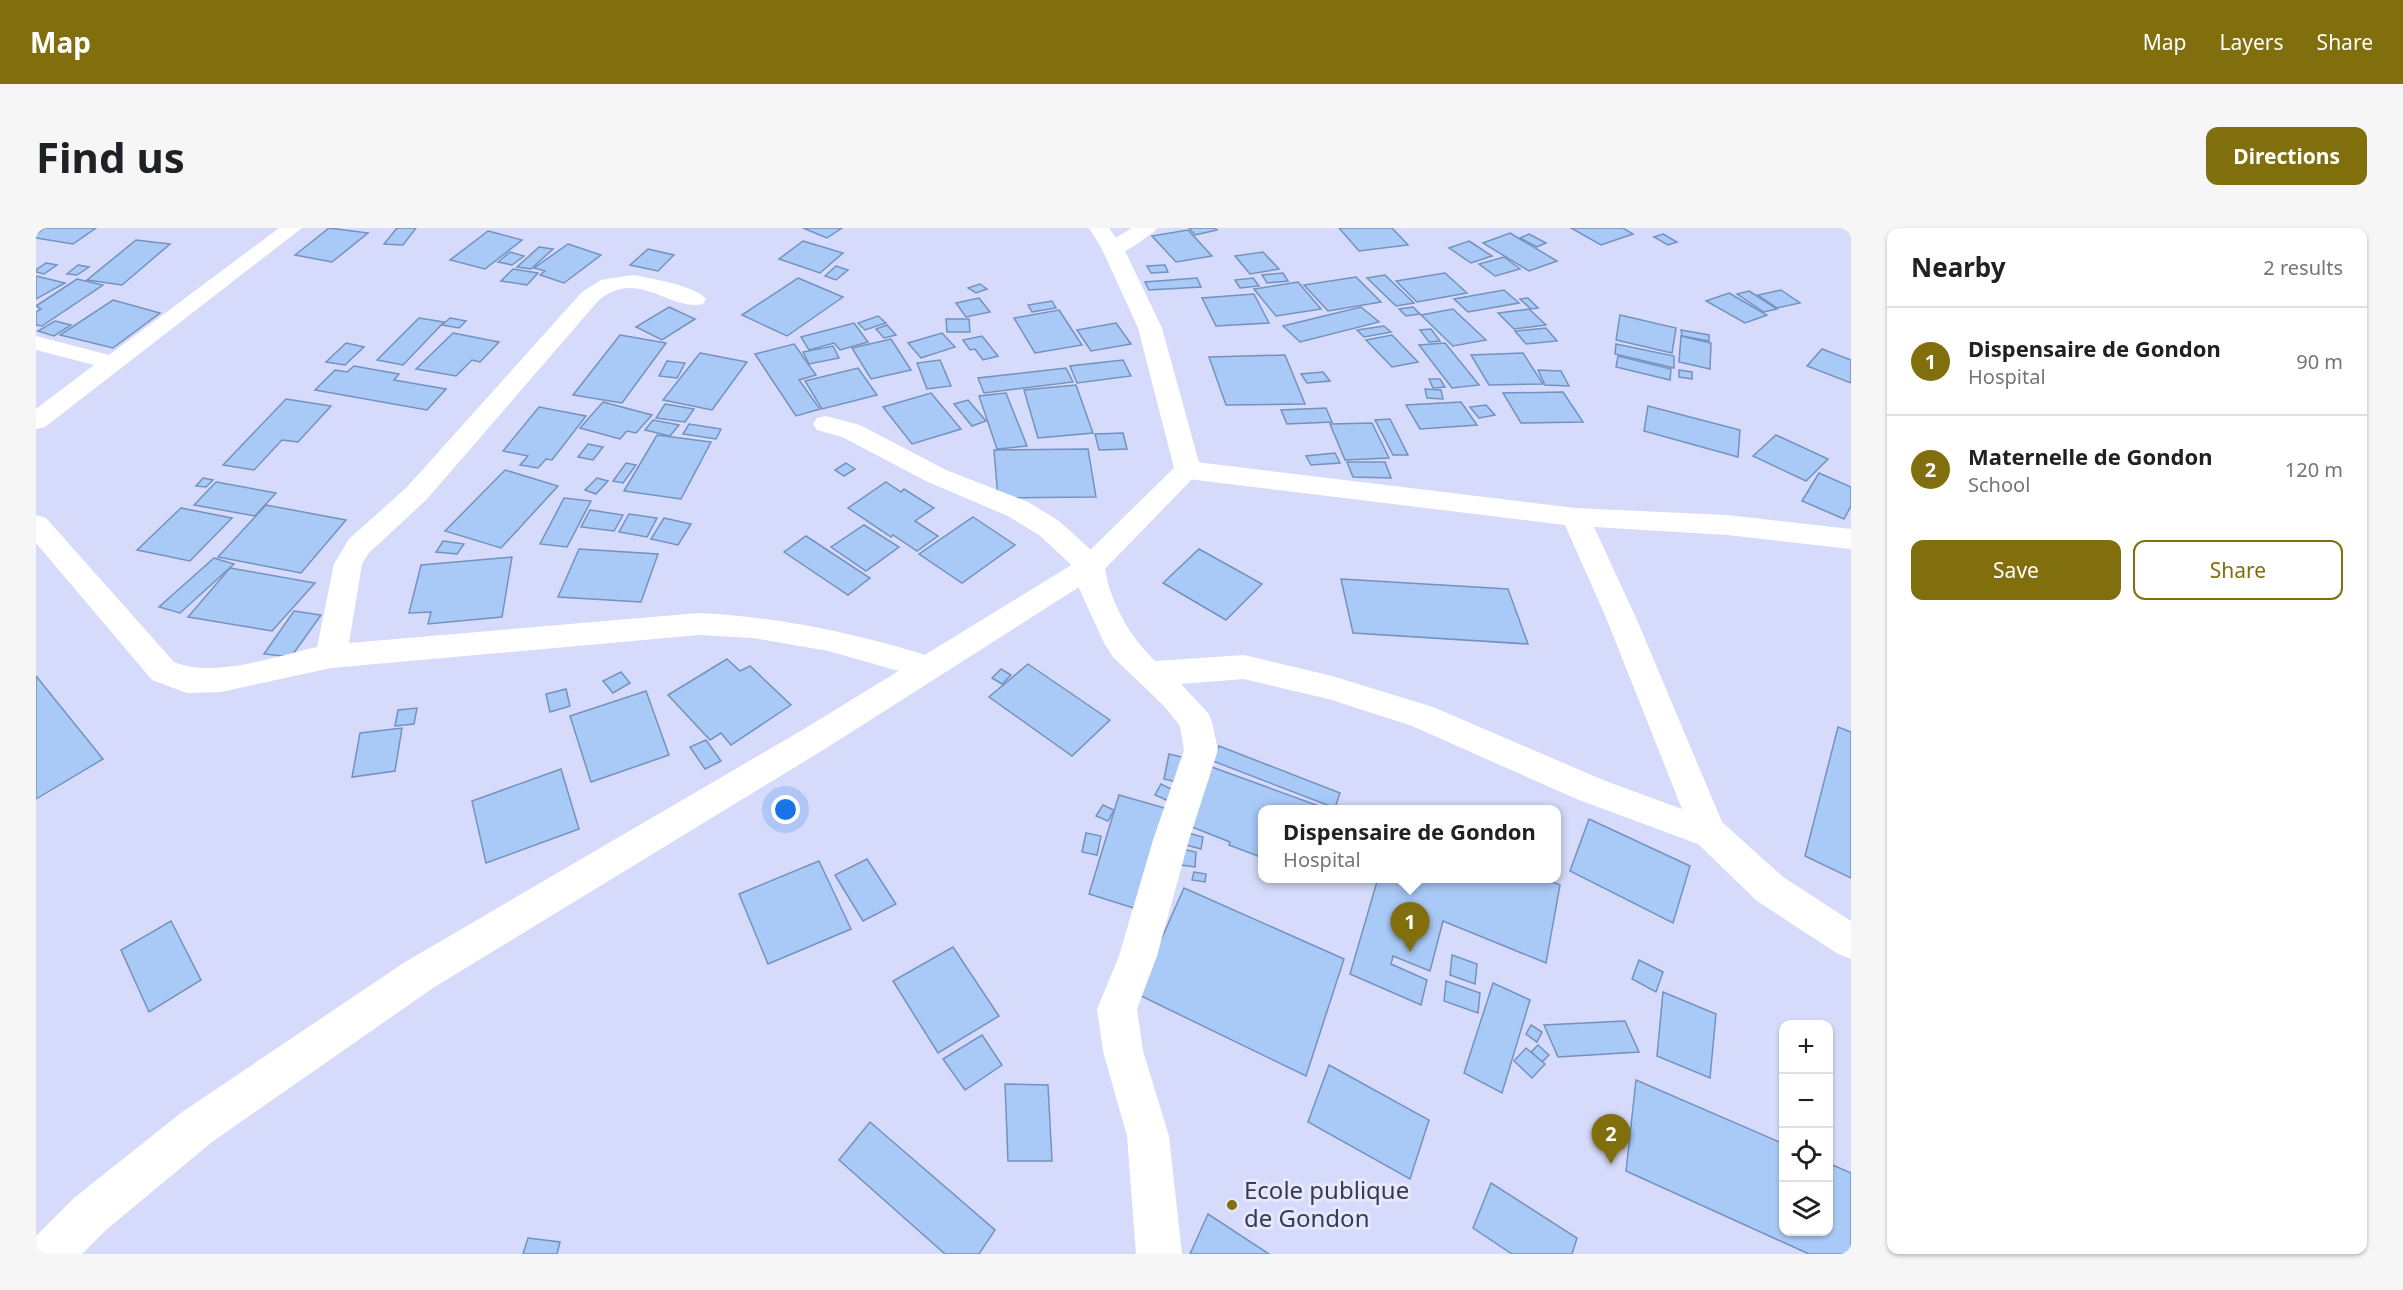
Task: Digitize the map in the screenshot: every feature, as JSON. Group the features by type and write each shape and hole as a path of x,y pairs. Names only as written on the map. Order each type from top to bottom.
{"street":[{"path":"36,421 292,228"},
{"path":"1148,228 1106,239 1150,328 1188,470"},
{"path":"331,656 348,564 359,546 417,493 579,307 597,290 629,281 653,285 695,299"},
{"path":"36,343 113,363"},
{"path":"826,424 850,431 936,476 1018,509 1049,528 1091,566 1094,588 1124,650 1175,697 1196,722 1201,750 1171,840 1138,956 1117,1009 1123,1051 1148,1136 1159,1254"},
{"path":"1188,470 1575,517 1727,525 1851,539"},
{"path":"50,1254 90,1214 197,1127 419,975 816,738 1091,566 1188,470"},
{"path":"1575,517 1622,620 1709,832 1770,889 1851,942"},
{"path":"36,525 163,671 187,681 221,680 331,656 699,624 753,627 828,640 927,667"},
{"path":"1148,674 1244,667 1332,688 1422,716 1591,790 1672,821 1709,832"}],"building":[{"path":"45,228 96,228 73,244 36,238 36,234"},
{"path":"329,228 368,233 332,262 295,255"},
{"path":"397,228 416,228 403,245 384,244"},
{"path":"803,228 842,228 827,238"},
{"path":"1189,228 1215,228 1217,230 1195,235"},
{"path":"1339,228 1392,228 1408,245 1359,251"},
{"path":"1571,228 1623,228 1633,234 1601,245"},
{"path":"1188,230 1212,256 1176,262 1152,236"},
{"path":"488,231 522,240 485,269 450,260"},
{"path":"1510,233 1557,261 1529,271 1483,243"},
{"path":"1529,234 1546,243 1537,247 1520,238"},
{"path":"1663,234 1677,242 1668,245 1654,237"},
{"path":"136,240 170,244 122,285 87,280"},
{"path":"803,241 843,253 820,273 779,259"},
{"path":"1469,241 1492,256 1471,263 1449,248"},
{"path":"568,244 601,255 564,283 540,275 545,271 534,268"},
{"path":"539,247 553,249 531,269 517,267"},
{"path":"648,249 674,255 658,271 630,265"},
{"path":"510,252 524,256 512,265 498,262"},
{"path":"1263,252 1279,269 1250,274 1235,256"},
{"path":"1504,257 1520,269 1495,276 1479,264"},
{"path":"46,263 57,265 44,274 36,272 36,270"},
{"path":"78,265 89,267 77,275 67,274"},
{"path":"1165,265 1168,272 1151,273 1147,266"},
{"path":"836,266 848,270 836,280 825,276"},
{"path":"513,269 538,273 527,285 501,281"},
{"path":"1283,273 1288,281 1267,283 1262,275"},
{"path":"1445,273 1467,293 1417,302 1396,281"},
{"path":"1385,275 1414,303 1396,306 1367,278"},
{"path":"36,276 65,283 36,299"},
{"path":"1356,277 1381,302 1328,311 1304,285"},
{"path":"798,278 843,297 787,336 742,315"},
{"path":"1197,278 1201,287 1149,290 1145,282"},
{"path":"1253,278 1259,286 1240,288 1235,280"},
{"path":"77,279 103,285 42,326 36,325 36,312 41,309 36,306"},
{"path":"1298,282 1321,309 1276,316 1254,289"},
{"path":"980,284 987,289 976,293 968,288"},
{"path":"1504,290 1519,303 1468,312 1454,299"},
{"path":"1781,290 1800,303 1777,308 1758,295"},
{"path":"1749,291 1777,309 1764,312 1737,294"},
{"path":"1729,293 1767,315 1745,323 1706,301"},
{"path":"1254,294 1269,323 1216,326 1202,298"},
{"path":"979,298 990,312 966,317 956,303"},
{"path":"1528,298 1538,308 1531,309 1520,299"},
{"path":"113,300 160,313 113,348 60,335"},
{"path":"1052,301 1056,308 1032,312 1028,305"},
{"path":"669,307 695,319 662,340 636,327"},
{"path":"1361,307 1379,322 1300,342 1283,326"},
{"path":"1413,307 1420,314 1406,316 1399,309"},
{"path":"1453,309 1486,340 1453,346 1421,315"},
{"path":"1529,309 1546,325 1514,329 1498,313"},
{"path":"1059,310 1082,345 1035,353 1014,318"},
{"path":"1620,315 1676,328 1672,353 1616,340"},
{"path":"878,316 886,323 865,330 858,323"},
{"path":"419,318 444,322 403,365 377,360"},
{"path":"450,318 466,321 459,328 442,325"},
{"path":"946,319 969,319 970,332 947,332"},
{"path":"55,321 71,325 54,336 38,331"},
{"path":"854,323 868,342 840,350 834,343 809,350 801,337"},
{"path":"1116,323 1131,344 1091,351 1077,330"},
{"path":"887,325 896,335 884,338 876,329"},
{"path":"1384,326 1391,332 1364,337 1357,330"},
{"path":"1546,328 1557,341 1526,344 1515,331"},
{"path":"1431,329 1440,341 1429,342 1420,330"},
{"path":"1681,330 1709,335 1709,341 1682,336"},
{"path":"453,333 499,342 480,362 472,360 456,376 416,369"},
{"path":"942,333 955,347 921,358 908,343"},
{"path":"620,335 666,343 622,403 573,395"},
{"path":"1392,335 1418,362 1392,367 1366,340"},
{"path":"982,336 998,356 983,360 975,349 970,350 963,340"},
{"path":"1681,336 1711,343 1710,369 1679,362"},
{"path":"891,339 911,370 871,379 852,348"},
{"path":"346,343 364,347 345,365 326,362"},
{"path":"1445,343 1479,385 1452,388 1419,345"},
{"path":"794,344 816,375 799,380 820,409 796,416 755,354"},
{"path":"1616,344 1674,356 1674,368 1615,354"},
{"path":"833,346 839,358 809,364 803,352"},
{"path":"1822,349 1851,360 1851,383 1807,366"},
{"path":"700,353 747,362 712,410 663,400"},
{"path":"1523,353 1543,384 1489,385 1471,355"},
{"path":"1285,355 1305,404 1226,405 1209,357"},
{"path":"1618,356 1671,369 1670,380 1616,367"},
{"path":"940,360 951,386 927,389 917,363"},
{"path":"1123,360 1131,376 1077,383 1070,366"},
{"path":"667,361 685,363 677,378 659,376"},
{"path":"354,366 399,374 394,380 446,389 427,410 315,390 335,370 347,372"},
{"path":"858,368 877,395 822,409 805,381"},
{"path":"1066,368 1073,382 984,393 978,378"},
{"path":"1538,370 1561,371 1569,386 1545,385"},
{"path":"1679,370 1692,372 1692,379 1679,377"},
{"path":"1323,372 1330,381 1307,383 1301,374"},
{"path":"1429,379 1440,379 1445,387 1433,388"},
{"path":"1076,385 1093,433 1038,438 1024,390"},
{"path":"1425,389 1441,390 1443,399 1427,398"},
{"path":"1563,392 1583,422 1521,423 1503,393"},
{"path":"931,393 961,429 912,444 883,407"},
{"path":"1006,393 1027,446 997,449 979,396"},
{"path":"286,399 331,406 298,442 282,440 254,470 223,465"},
{"path":"968,400 986,421 972,426 954,404"},
{"path":"603,402 652,415 636,433 627,431 620,439 580,428"},
{"path":"1461,402 1477,425 1420,429 1406,405"},
{"path":"665,404 694,409 685,422 656,418"},
{"path":"1486,405 1495,415 1479,418 1470,407"},
{"path":"1648,406 1740,430 1738,457 1644,431"},
{"path":"539,407 586,416 552,460 546,459 538,468 520,465 528,456 503,451"},
{"path":"1326,408 1332,422 1287,424 1281,410"},
{"path":"1390,419 1408,455 1393,455 1375,420"},
{"path":"653,420 679,425 670,436 645,430"},
{"path":"1372,423 1389,458 1345,460 1330,424"},
{"path":"689,424 721,429 716,439 683,434"},
{"path":"1123,433 1127,449 1099,450 1095,434"},
{"path":"657,435 711,442 681,499 624,491"},
{"path":"1776,435 1828,459 1806,481 1753,456"},
{"path":"588,444 603,447 593,460 578,457"},
{"path":"1088,449 1096,497 998,498 994,450"},
{"path":"1335,453 1340,463 1311,465 1306,456"},
{"path":"1347,462 1385,462 1391,478 1353,477"},
{"path":"626,463 636,465 623,483 613,481"},
{"path":"846,463 855,469 844,476 835,470"},
{"path":"505,470 558,486 501,548 445,531"},
{"path":"1819,473 1851,487 1851,506 1844,519 1802,501"},
{"path":"203,478 213,480 206,487 196,486"},
{"path":"597,478 608,481 596,494 585,490"},
{"path":"216,482 276,493 255,516 194,505"},
{"path":"886,482 901,492 904,489 934,508 915,521 938,536 917,551 893,535 891,537 848,508"},
{"path":"564,498 591,501 567,547 540,544"},
{"path":"266,505 346,520 301,573 218,557"},
{"path":"181,508 232,518 190,561 137,550"},
{"path":"590,510 623,515 614,531 581,527"},
{"path":"629,514 657,518 647,537 619,532"},
{"path":"973,517 1015,545 962,583 919,554"},
{"path":"664,518 691,524 678,545 651,539"},
{"path":"864,525 899,547 866,571 831,547"},
{"path":"806,536 870,578 848,595 784,552"},
{"path":"443,541 464,544 457,554 436,552"},
{"path":"579,549 658,554 641,602 558,597"},
{"path":"1199,549 1262,584 1226,620 1163,583"},
{"path":"512,557 502,617 428,624 431,612 409,613 421,565"},
{"path":"214,558 234,564 180,613 159,607"},
{"path":"230,568 315,583 272,631 188,617"},
{"path":"1341,579 1508,589 1528,644 1353,633"},
{"path":"294,611 321,615 291,657 264,654"},
{"path":"727,659 740,671 750,666 791,705 731,745 721,733 710,740 668,695"},
{"path":"1028,664 1110,720 1072,756 989,697"},
{"path":"1001,669 1011,675 1002,684 992,678"},
{"path":"621,672 630,683 613,693 603,681"},
{"path":"36,676 103,759 36,799"},
{"path":"566,689 570,706 550,712 546,694"},
{"path":"646,691 669,755 591,782 570,716"},
{"path":"417,708 414,724 395,726 398,710"},
{"path":"1838,727 1851,732 1851,878 1805,856"},
{"path":"402,728 395,771 352,777 360,733"},
{"path":"706,740 721,761 705,769 690,747"},
{"path":"1219,746 1340,793 1336,805 1327,805 1213,761"},
{"path":"1169,754 1186,758 1181,783 1164,779"},
{"path":"1209,766 1316,805 1258,805 1258,856 1187,825"},
{"path":"561,769 579,829 486,863 472,801"},
{"path":"1161,784 1177,792 1171,802 1155,795"},
{"path":"1119,795 1168,809 1140,910 1089,894"},
{"path":"1103,805 1114,810 1108,821 1096,816"},
{"path":"1589,819 1690,866 1673,923 1570,871"},
{"path":"1184,832 1203,837 1201,849 1182,844"},
{"path":"1086,833 1101,836 1097,855 1082,852"},
{"path":"1182,849 1196,852 1195,867 1181,865"},
{"path":"867,859 896,904 863,921 835,875"},
{"path":"819,861 851,929 768,964 739,894"},
{"path":"1194,872 1206,874 1205,882 1192,880"},
{"path":"1377,883 1555,883 1560,885 1546,963 1443,921 1430,971 1393,956 1391,964 1427,980 1421,1005 1350,974"},
{"path":"1184,888 1344,959 1306,1076 1137,994"},
{"path":"171,921 201,980 149,1012 121,950"},
{"path":"953,947 999,1016 938,1053 893,981"},
{"path":"1452,955 1477,964 1475,984 1450,975"},
{"path":"1639,960 1663,972 1656,992 1632,979"},
{"path":"1446,981 1480,993 1478,1013 1444,1001"},
{"path":"1493,983 1530,1000 1502,1093 1464,1073"},
{"path":"1663,992 1716,1014 1710,1078 1657,1056"},
{"path":"1625,1021 1639,1052 1558,1057 1544,1025"},
{"path":"1531,1025 1542,1032 1537,1042 1526,1034"},
{"path":"982,1035 1002,1065 965,1090 943,1059"},
{"path":"1538,1045 1549,1055 1542,1062 1531,1052"},
{"path":"1526,1048 1545,1064 1532,1078 1514,1061"},
{"path":"1329,1065 1429,1120 1410,1179 1308,1122"},
{"path":"1636,1080 1779,1142 1779,1236 1833,1236 1833,1165 1851,1173 1851,1254 1809,1254 1626,1171"},
{"path":"1005,1084 1048,1085 1052,1161 1008,1161"},
{"path":"870,1122 995,1230 979,1254 945,1254 839,1160"},
{"path":"1491,1183 1577,1238 1572,1254 1512,1254 1473,1228"},
{"path":"1208,1214 1269,1254 1190,1254"},
{"path":"528,1238 560,1242 557,1254 523,1254"}],"place":[{"name":"Dispensaire de Gondon","path":"1410,952"},
{"name":"Maternelle de Gondon","path":"1611,1164"},
{"name":"Ecole publique de Gondon","path":"1232,1205"}]}
